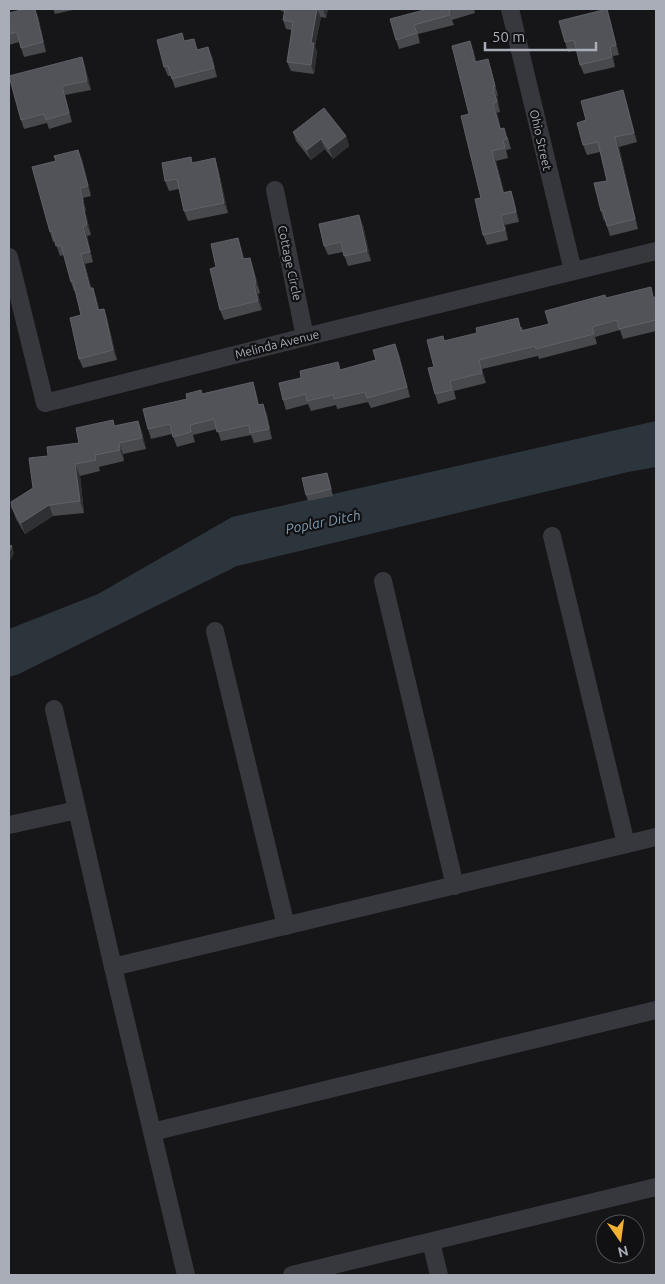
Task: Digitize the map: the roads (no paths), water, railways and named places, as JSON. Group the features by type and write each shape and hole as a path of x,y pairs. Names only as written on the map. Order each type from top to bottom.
{"street":[{"name":"Ohio Street","path":"510,9 572,271"},
{"name":"Cottage Circle","path":"275,190 305,337"},
{"name":"Melinda Avenue","path":"9,257 45,403 656,251"},
{"path":"552,536 626,844"},
{"path":"383,581 455,886"},
{"path":"216,631 286,926"},
{"path":"54,709 186,1275"},
{"path":"9,824 77,810"},
{"path":"113,967 656,837"},
{"path":"152,1132 656,1010"},
{"path":"292,1275 656,1187"},
{"path":"431,1242 439,1275"}],"water":[{"name":"Poplar Ditch","path":"656,421 656,467 628,472 237,566 19,674 9,677 9,629 98,594 232,517"}]}
